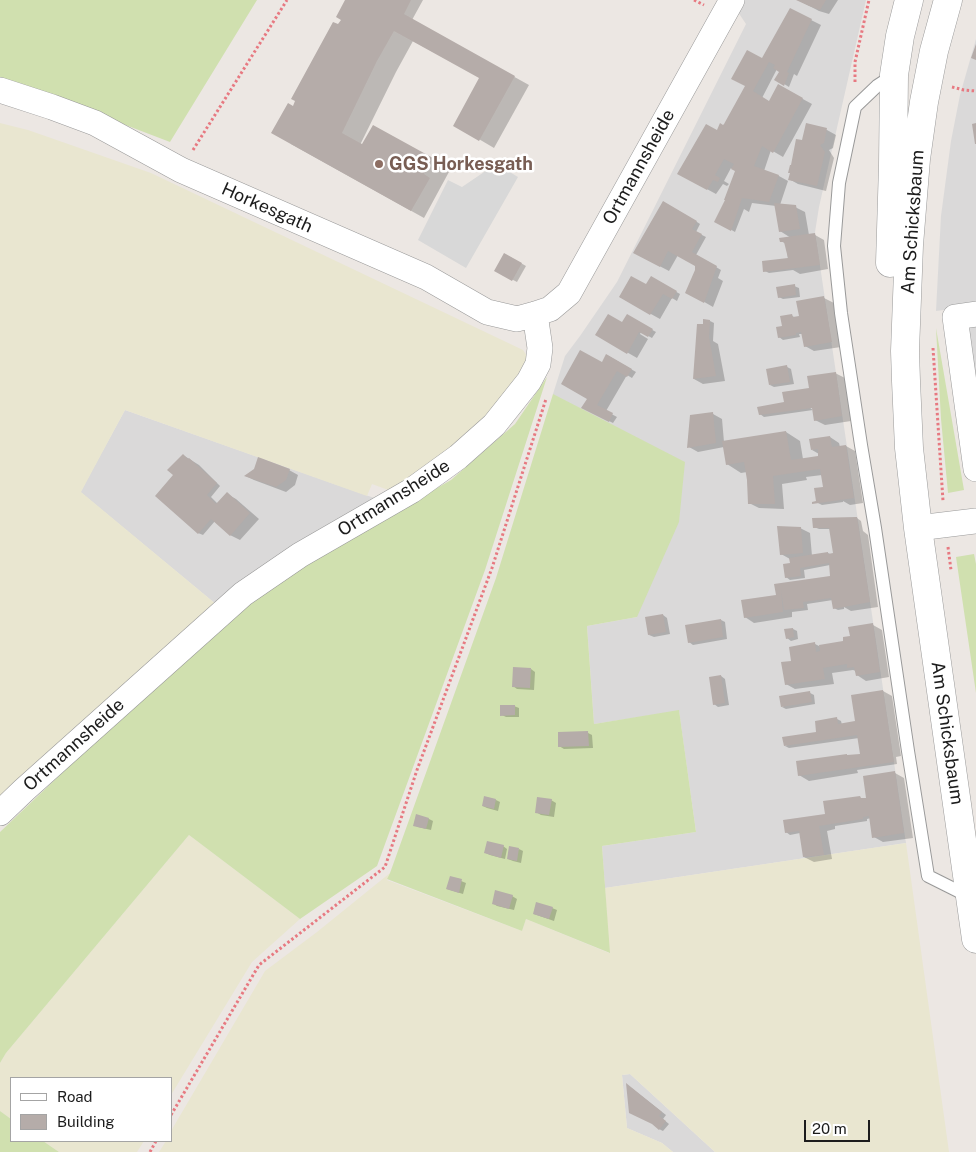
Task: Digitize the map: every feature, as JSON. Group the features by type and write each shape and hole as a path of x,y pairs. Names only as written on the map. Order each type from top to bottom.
{"street":[{"name":"Ortmannsheide","path":"0,814 24,790 243,594 300,555 411,491 458,457 494,425 530,381 538,364 540,348 535,314 550,309 569,293 732,0"},
{"name":"Am Schicksbaum","path":"908,0 894,75 890,345 896,391 909,448"},
{"name":"Am Schicksbaum","path":"948,0 934,51 924,102 916,160 909,245 905,350 909,448 918,528 976,939"},
{"name":"Horkesgath","path":"0,90 52,107 95,124 181,170 426,277 487,312 516,319 535,314"},
{"path":"965,315 976,469"},
{"path":"918,528 976,521"}],"lane":[{"path":"894,75 877,86 855,108 839,183 834,246 861,444 928,876 970,897"}],"path":[{"path":"181,170 287,0"},
{"path":"855,108 855,62 869,0"},
{"path":"950,87 976,91"},
{"path":"172,1113 259,965 385,867 417,770 492,568 547,395"}],"shaded area":[{"path":"730,0 866,0 815,232 906,843 605,888 602,846 696,832 679,711 594,724 587,626 637,617 553,394 565,356 617,282 746,24"},
{"path":"976,39 976,403 959,308 936,311 941,216 951,141 960,95"},
{"path":"0,123 28,130 151,173 523,350 531,362 496,414 391,491 372,484 367,496 125,410 81,492 217,605 0,805"},
{"path":"490,168 503,168 518,177 466,268 418,240 448,180 462,187"},
{"path":"125,410 377,499 217,605 80,492"},
{"path":"189,835 300,919 252,962 172,1093 172,1077 10,1077 10,1118 0,1111 0,1063 6,1053"},
{"path":"906,843 949,1152 715,1152 630,1074 622,1075 627,1128 662,1143 673,1152 159,1152 165,1142 172,1142 172,1129 265,971 390,873 387,880 522,931 526,919 609,953 605,888"},
{"path":"630,1074 715,1152 673,1152 662,1143 627,1128 622,1075"},
{"path":"44,1142 143,1142 137,1152 59,1152"}],"green space":[{"path":"0,0 257,0 170,142 0,77"},
{"path":"936,328 964,490 948,493 941,419"},
{"path":"547,377 485,570 377,866 300,919 189,835 6,1053 0,1063 0,832 121,717 252,602 320,555 451,480 515,424"},
{"path":"553,394 685,462 679,522 637,617 587,626 594,724 679,710 696,832 602,846 610,953 526,919 522,931 387,879 496,578"},
{"path":"974,554 976,564 976,693 956,557"},
{"path":"0,1111 10,1118 10,1142 44,1142 59,1152 0,1152"}],"building":[{"path":"345,0 411,0 404,14 515,76 479,141 453,126 479,78 394,31 377,61 342,133 362,144 373,125 433,158 424,174 430,178 411,211 271,133 288,103 293,106 295,101 291,99 333,22 338,24 341,20 336,17"},
{"path":"796,0 826,0 820,10"},
{"path":"790,8 812,19 787,72 789,73 784,86 774,80 779,72 773,68 775,65 769,62 753,91 769,101 778,84 803,98 773,153 762,146 754,166 779,175 769,202 742,198 731,231 714,222 725,200 735,171 731,169 734,164 724,159 715,175 720,178 718,182 713,180 707,190 677,174 706,124 717,130 720,123 724,124 745,86 731,79 747,50 762,58"},
{"path":"976,44 976,60 971,58"},
{"path":"806,123 827,128 824,143 820,145 825,152 817,186 788,180 796,139 802,140"},
{"path":"976,123 976,144 975,144 972,124"},
{"path":"663,201 697,221 692,229 702,234 692,252 717,266 704,303 685,293 695,266 668,251 660,267 633,253"},
{"path":"774,203 796,205 800,229 779,232"},
{"path":"815,233 820,265 763,272 762,261 788,258 784,242 780,242 779,238"},
{"path":"504,253 522,263 512,281 494,271"},
{"path":"631,276 646,284 651,276 677,291 672,299 663,294 650,315 619,297"},
{"path":"795,284 796,295 778,298 776,287"},
{"path":"824,296 832,342 804,347 801,332 796,333 796,335 778,338 776,327 782,326 780,316 792,314 793,317 799,316 796,301"},
{"path":"608,314 622,322 627,314 653,329 648,337 639,332 627,354 595,335"},
{"path":"703,319 710,320 709,337 716,376 693,379 697,324 703,324"},
{"path":"580,350 602,362 606,354 632,369 627,377 617,371 597,405 613,413 609,422 581,408 587,399 561,384"},
{"path":"787,365 790,382 769,385 766,369"},
{"path":"836,372 842,416 814,421 812,408 759,415 757,407 784,402 782,392 809,388 807,376"},
{"path":"713,412 716,443 687,448 690,415"},
{"path":"786,431 791,460 818,456 818,449 811,450 809,439 830,436 832,447 846,445 854,498 812,504 812,502 816,501 814,488 823,487 820,469 773,476 775,504 748,504 744,462 726,465 722,441"},
{"path":"183,454 217,483 207,495 216,504 227,492 250,513 230,536 211,519 198,534 155,496 173,475 167,470"},
{"path":"258,457 290,469 286,480 276,487 244,476 254,469"},
{"path":"857,517 870,602 833,609 831,598 803,602 804,608 784,610 781,590 783,612 744,618 741,600 776,595 774,584 830,576 829,563 800,568 801,576 785,578 783,564 790,563 789,558 828,552 828,554 833,553 829,528 813,528 812,518"},
{"path":"777,526 801,527 803,553 780,555"},
{"path":"663,614 666,632 648,635 645,617"},
{"path":"721,619 723,637 688,643 685,625"},
{"path":"873,623 880,672 856,676 854,667 847,668 847,664 823,668 825,679 785,685 781,662 791,661 789,647 815,642 816,652 820,651 819,645 843,641 843,637 850,636 848,627"},
{"path":"793,628 794,637 786,639 784,629"},
{"path":"513,667 531,668 530,688 512,687"},
{"path":"721,675 725,703 713,705 709,677"},
{"path":"883,690 894,762 798,776 796,761 860,754 857,735 784,746 782,737 816,732 815,721 837,717 838,724 855,721 851,695"},
{"path":"810,691 812,702 781,707 779,696"},
{"path":"500,705 515,705 515,715 500,716"},
{"path":"588,731 589,746 558,747 558,732"},
{"path":"895,771 904,833 872,838 869,816 863,817 863,819 819,826 824,855 803,857 799,831 785,833 783,820 825,814 823,801 860,796 861,798 866,798 863,776"},
{"path":"484,796 496,799 494,809 482,806"},
{"path":"537,797 552,799 549,815 535,813"},
{"path":"416,814 429,818 426,829 413,826"},
{"path":"487,841 504,845 501,858 484,853"},
{"path":"509,846 519,848 517,861 507,859"},
{"path":"450,876 462,879 459,893 446,889"},
{"path":"495,890 513,895 509,909 492,904"},
{"path":"536,902 553,907 549,919 533,914"},
{"path":"626,1083 662,1112 659,1116 666,1121 659,1130 652,1124 629,1113"}],"place":[{"name":"GGS Horkesgath","path":"379,164"}]}
